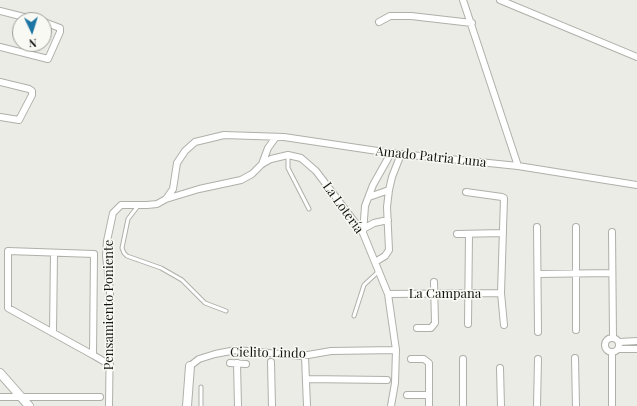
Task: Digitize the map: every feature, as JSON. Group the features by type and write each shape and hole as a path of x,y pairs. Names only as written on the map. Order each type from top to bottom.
{"street":[{"path":"464,0 486,72 518,166"},
{"path":"500,0 637,57"},
{"path":"0,11 12,14"},
{"path":"380,22 390,16 411,16 472,23"},
{"path":"52,25 60,28 60,32 52,50"},
{"path":"0,47 12,50"},
{"path":"20,52 48,59 51,52"},
{"path":"0,82 28,88 32,91 32,95 19,120 0,117"},
{"name":"Amado Patria Luna","path":"166,199 173,189 177,163 185,151 195,142 224,136 276,137 391,153 518,166 637,185"},
{"path":"262,164 268,148 276,137"},
{"path":"363,231 363,219 369,197 391,153"},
{"path":"375,262 385,256 389,250 389,190 392,177 401,154"},
{"path":"166,199 199,189 241,180 252,174 262,164 272,159 288,155"},
{"name":"La Lotería","path":"288,155 301,158 316,171 363,231 388,294 396,350 395,383 391,406"},
{"path":"384,166 392,177"},
{"path":"369,197 389,190"},
{"path":"466,192 502,196 504,198 501,293 504,326"},
{"name":"Pensamiento Poniente","path":"109,406 110,320 107,241 116,209 127,204 138,206 157,204 166,199"},
{"path":"363,231 374,222 388,220"},
{"path":"537,227 538,332"},
{"path":"576,227 576,330"},
{"path":"612,232 613,338 619,346 637,349"},
{"path":"457,234 503,233"},
{"path":"468,324 469,234"},
{"path":"93,355 94,254 8,251 8,308 110,365"},
{"path":"53,333 54,253"},
{"path":"538,274 612,273"},
{"path":"416,328 433,326 434,282"},
{"name":"La Campana","path":"388,294 501,293"},
{"path":"612,353 608,352 605,345 606,341 613,338"},
{"path":"612,406 612,353 619,346 637,341"},
{"name":"Cielito Lindo","path":"190,366 200,359 215,354 236,350 305,356 331,351 396,350"},
{"path":"305,356 307,406"},
{"path":"575,358 576,406"},
{"path":"411,359 427,360 429,406"},
{"path":"463,359 463,406"},
{"path":"537,406 538,359"},
{"path":"271,362 272,406"},
{"path":"238,406 234,363 246,364"},
{"path":"187,406 190,366"},
{"path":"500,368 501,406"},
{"path":"0,373 19,397 29,406"},
{"path":"306,379 386,380"},
{"path":"407,395 429,395"},
{"path":"0,397 100,398"}],"lane":[{"path":"288,155 288,168 309,209"},
{"path":"138,206 128,219 122,248 124,253 127,256 161,268 182,280 205,303 226,311"},
{"path":"354,316 364,284 379,271"},
{"path":"201,387 201,406"}]}
